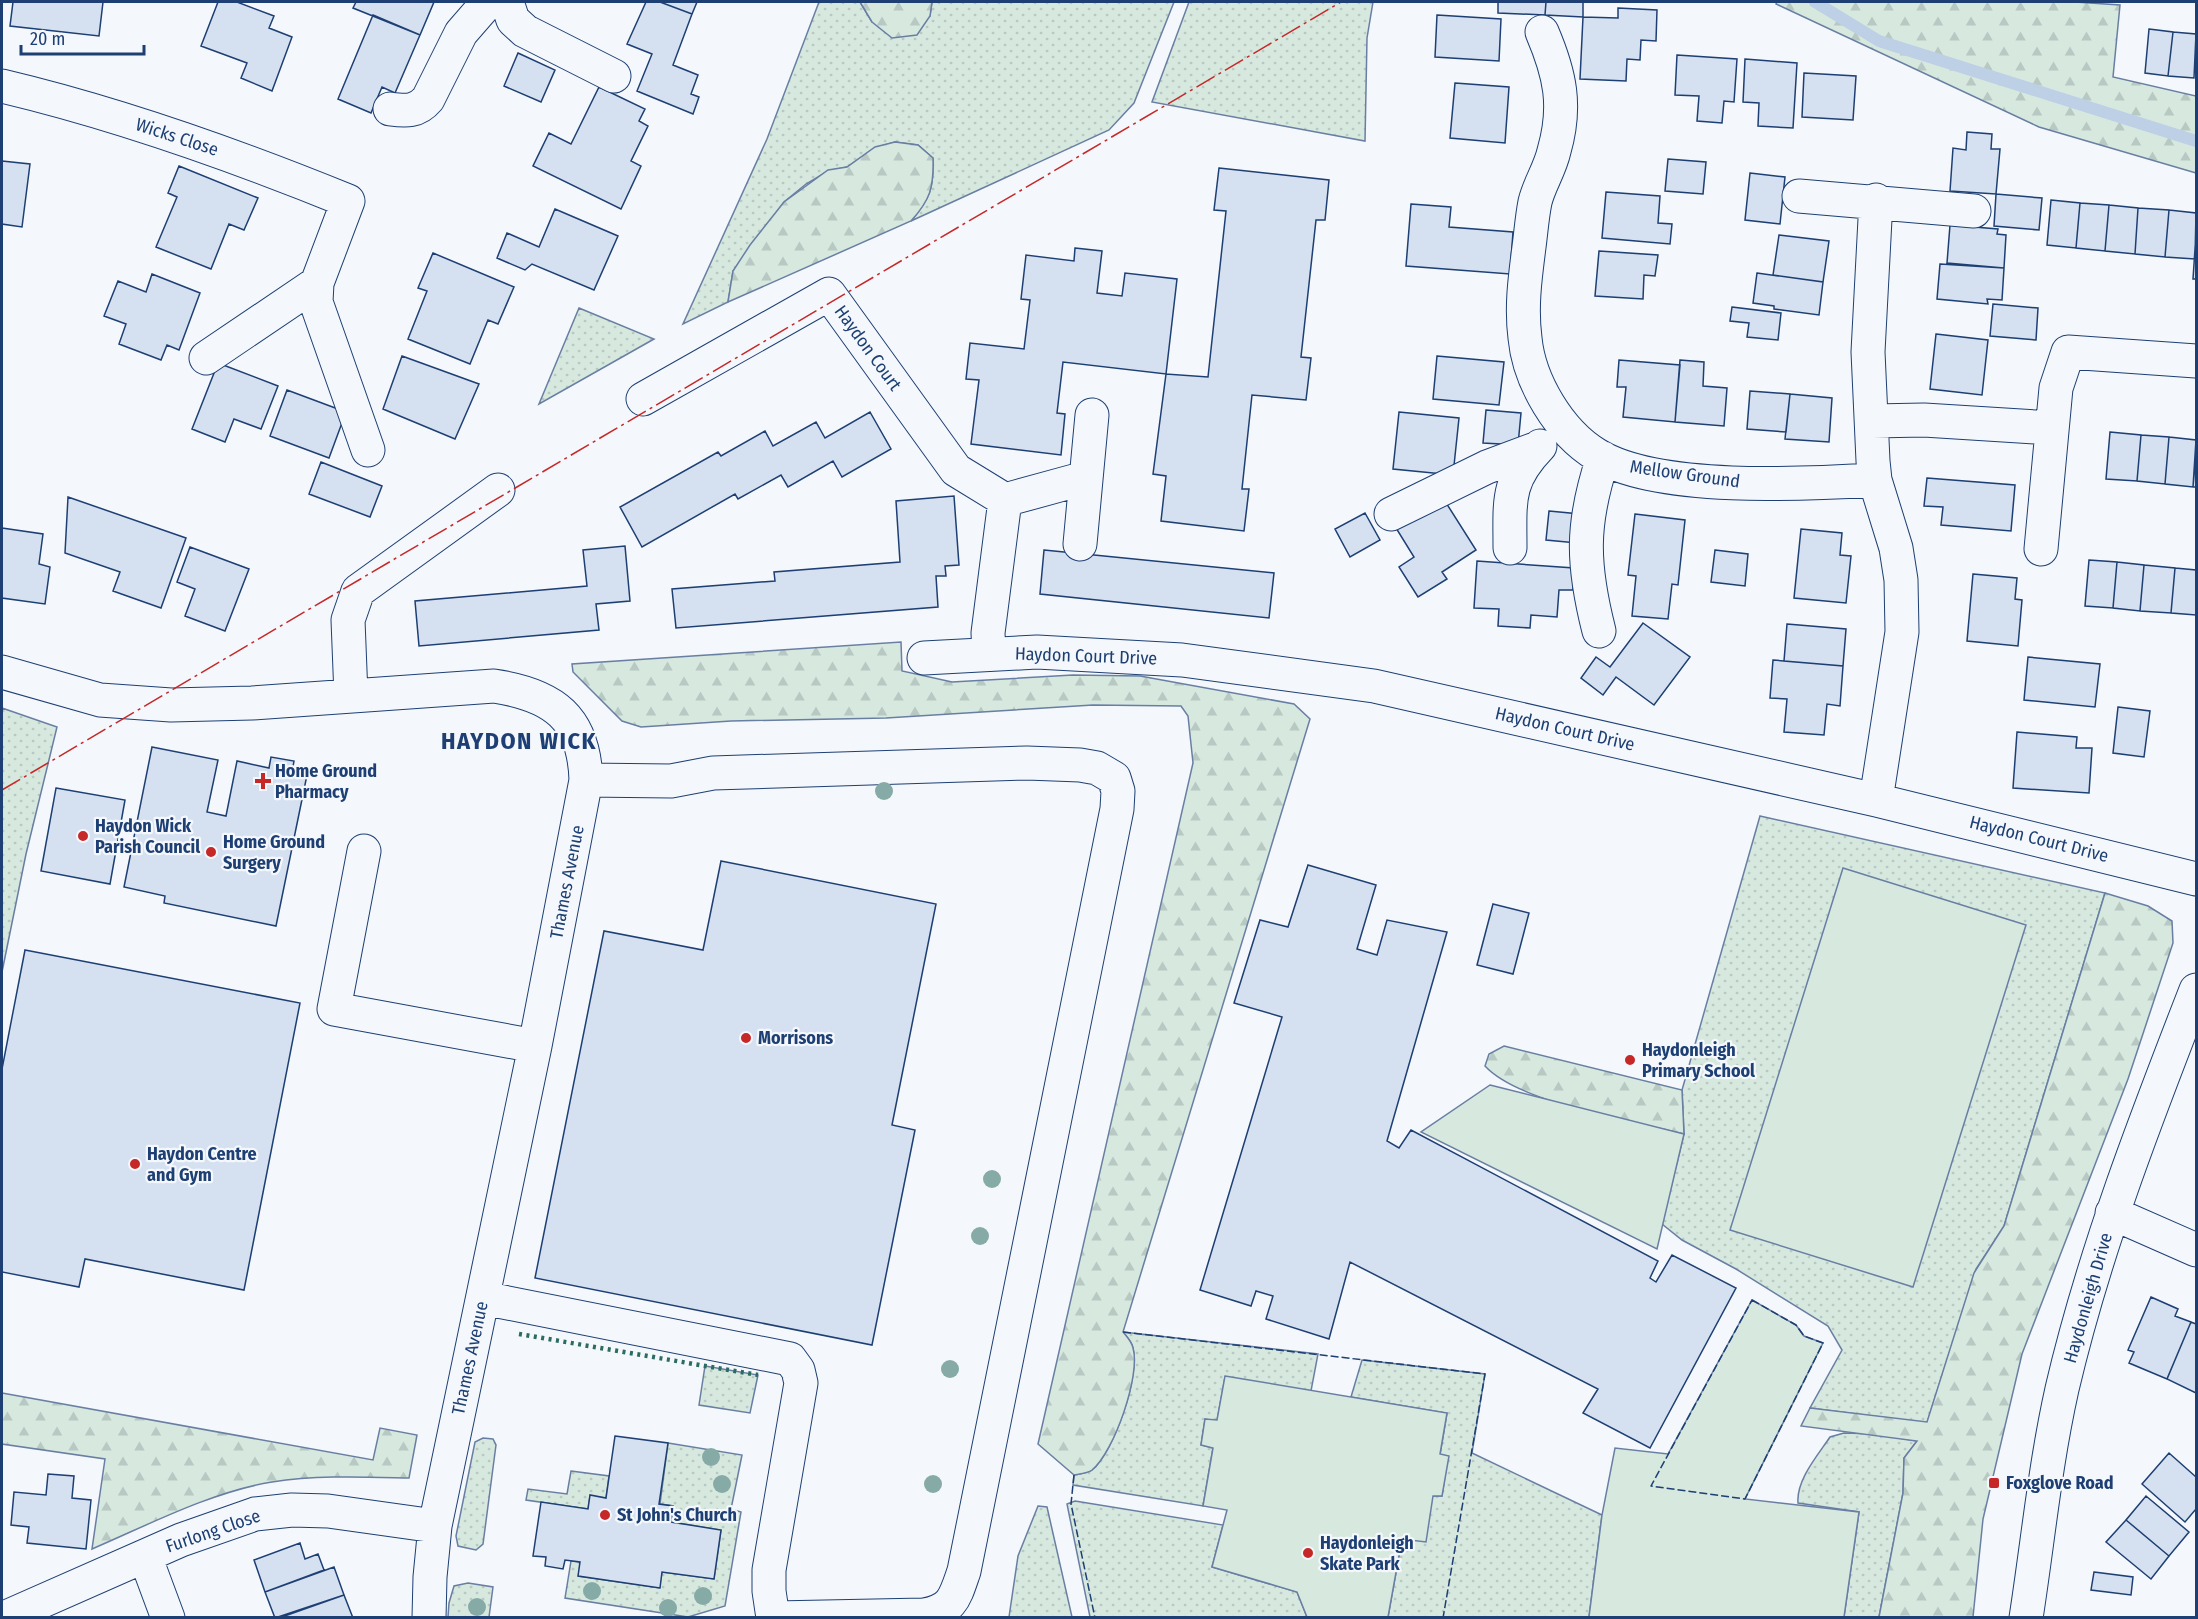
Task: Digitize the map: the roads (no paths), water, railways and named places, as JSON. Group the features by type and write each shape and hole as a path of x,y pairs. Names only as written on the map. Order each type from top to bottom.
{"street":[{"path":"390,109 406,111 421,108 429,99 461,33 488,2"},
{"path":"507,2 513,20 525,31 614,76"},
{"name":"Mellow Ground","path":"1542,32 1559,75 1561,99 1554,152 1535,201 1524,282 1525,341 1541,389 1562,423 1582,445 1603,458 1650,472 1713,481 1816,483 1875,480"},
{"name":"Wicks Close","path":"2,86 37,94 205,146 348,201 316,283"},
{"path":"1799,196 1876,200 1974,211"},
{"path":"1876,200 1868,352 1875,480 1896,548 1902,604 1902,632 1876,800"},
{"path":"206,358 316,283"},
{"path":"316,283 316,302 368,450"},
{"name":"Haydon Court","path":"643,399 829,294 956,470 1005,500"},
{"path":"2041,549 2056,388 2068,352 2196,361"},
{"path":"1080,544 1092,415"},
{"path":"1873,421 1924,420 2052,429"},
{"path":"1510,548 1514,480 1522,466 1562,423"},
{"path":"1391,514 1487,467 1538,448"},
{"path":"1599,631 1587,583 1585,562 1590,501 1603,458"},
{"path":"989,654 988,633 1005,500 1085,478"},
{"path":"351,696 348,620 358,591 498,490"},
{"name":"Haydon Court Drive","path":"924,658 1037,652 1182,660 1374,686 1876,800 2196,879"},
{"name":"Thames Avenue","path":"2,672 73,694 129,703 210,705 494,686 528,693 555,707 576,729 584,752 586,780 535,1046 435,1526 429,1617"},
{"path":"483,1298 789,1359 798,1370 801,1383 769,1570 769,1592 774,1617 924,1615 939,1613 948,1606 956,1593 964,1571 1117,809 1118,791 1114,778 1097,768 1027,763 713,773 671,781 586,780"},
{"path":"364,851 334,1009 535,1046"},
{"name":"Haydonleigh Drive","path":"2026,1617 2040,1509 2058,1410 2112,1213 2196,990"},
{"path":"2112,1213 2196,1250"},
{"name":"Furlong Close","path":"4,1617 145,1556 234,1521 273,1511 328,1511 435,1526"},
{"path":"145,1556 168,1617"}],"waterway":[{"path":"1815,2 1879,41 2196,141"}],"place":[{"name":"Home Ground Pharmacy","path":"263,781"},
{"name":"Haydon Wick Parish Council","path":"83,836"},
{"name":"Home Ground Surgery","path":"211,852"},
{"name":"Morrisons","path":"746,1038"},
{"name":"Haydonleigh Primary School","path":"1630,1060"},
{"name":"Haydon Centre and Gym","path":"135,1164"},
{"name":"Foxglove Road","path":"1994,1483"},
{"name":"St John's Church","path":"605,1515"},
{"name":"Haydonleigh Skate Park","path":"1308,1553"}],"district":[{"name":"HAYDON WICK","path":"519,741"}]}
